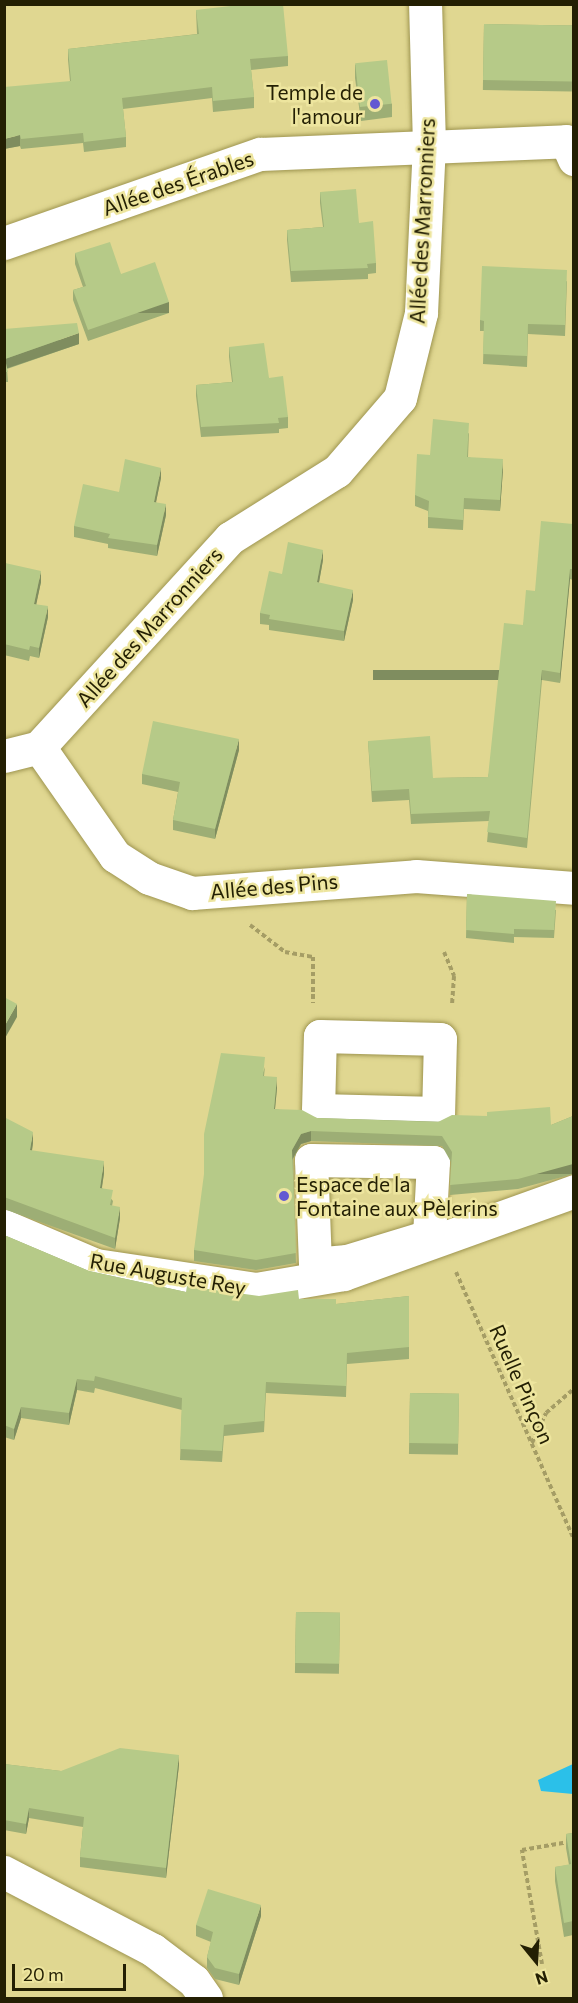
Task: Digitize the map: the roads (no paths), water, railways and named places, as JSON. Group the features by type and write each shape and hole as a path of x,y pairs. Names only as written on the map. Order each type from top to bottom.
{"street":[{"name":"Allée des Marronniers","path":"39,747 230,538 337,471 400,398 421,313 429,145 425,4"},
{"name":"Allée des Érables","path":"4,243 260,154 429,145 566,141 573,159"},
{"path":"4,756 39,747"},
{"name":"Allée des Pins","path":"39,747 115,856 149,878 181,889 222,893 321,881 416,876 573,888"},
{"path":"310,1160 433,1162 429,1236 347,1261 315,1264 310,1160"},
{"name":"Rue Auguste Rey","path":"4,1226 96,1265 256,1289 344,1274 442,1242 573,1191"},
{"path":"4,1872 153,1950 194,1981 206,1998"}],"water":[{"path":"573,1764 573,1794 541,1791 538,1780"}],"place":[{"name":"Temple de l'amour","path":"375,104"},
{"name":"Espace de la Fontaine aux Pèlerins","path":"284,1196"}]}
